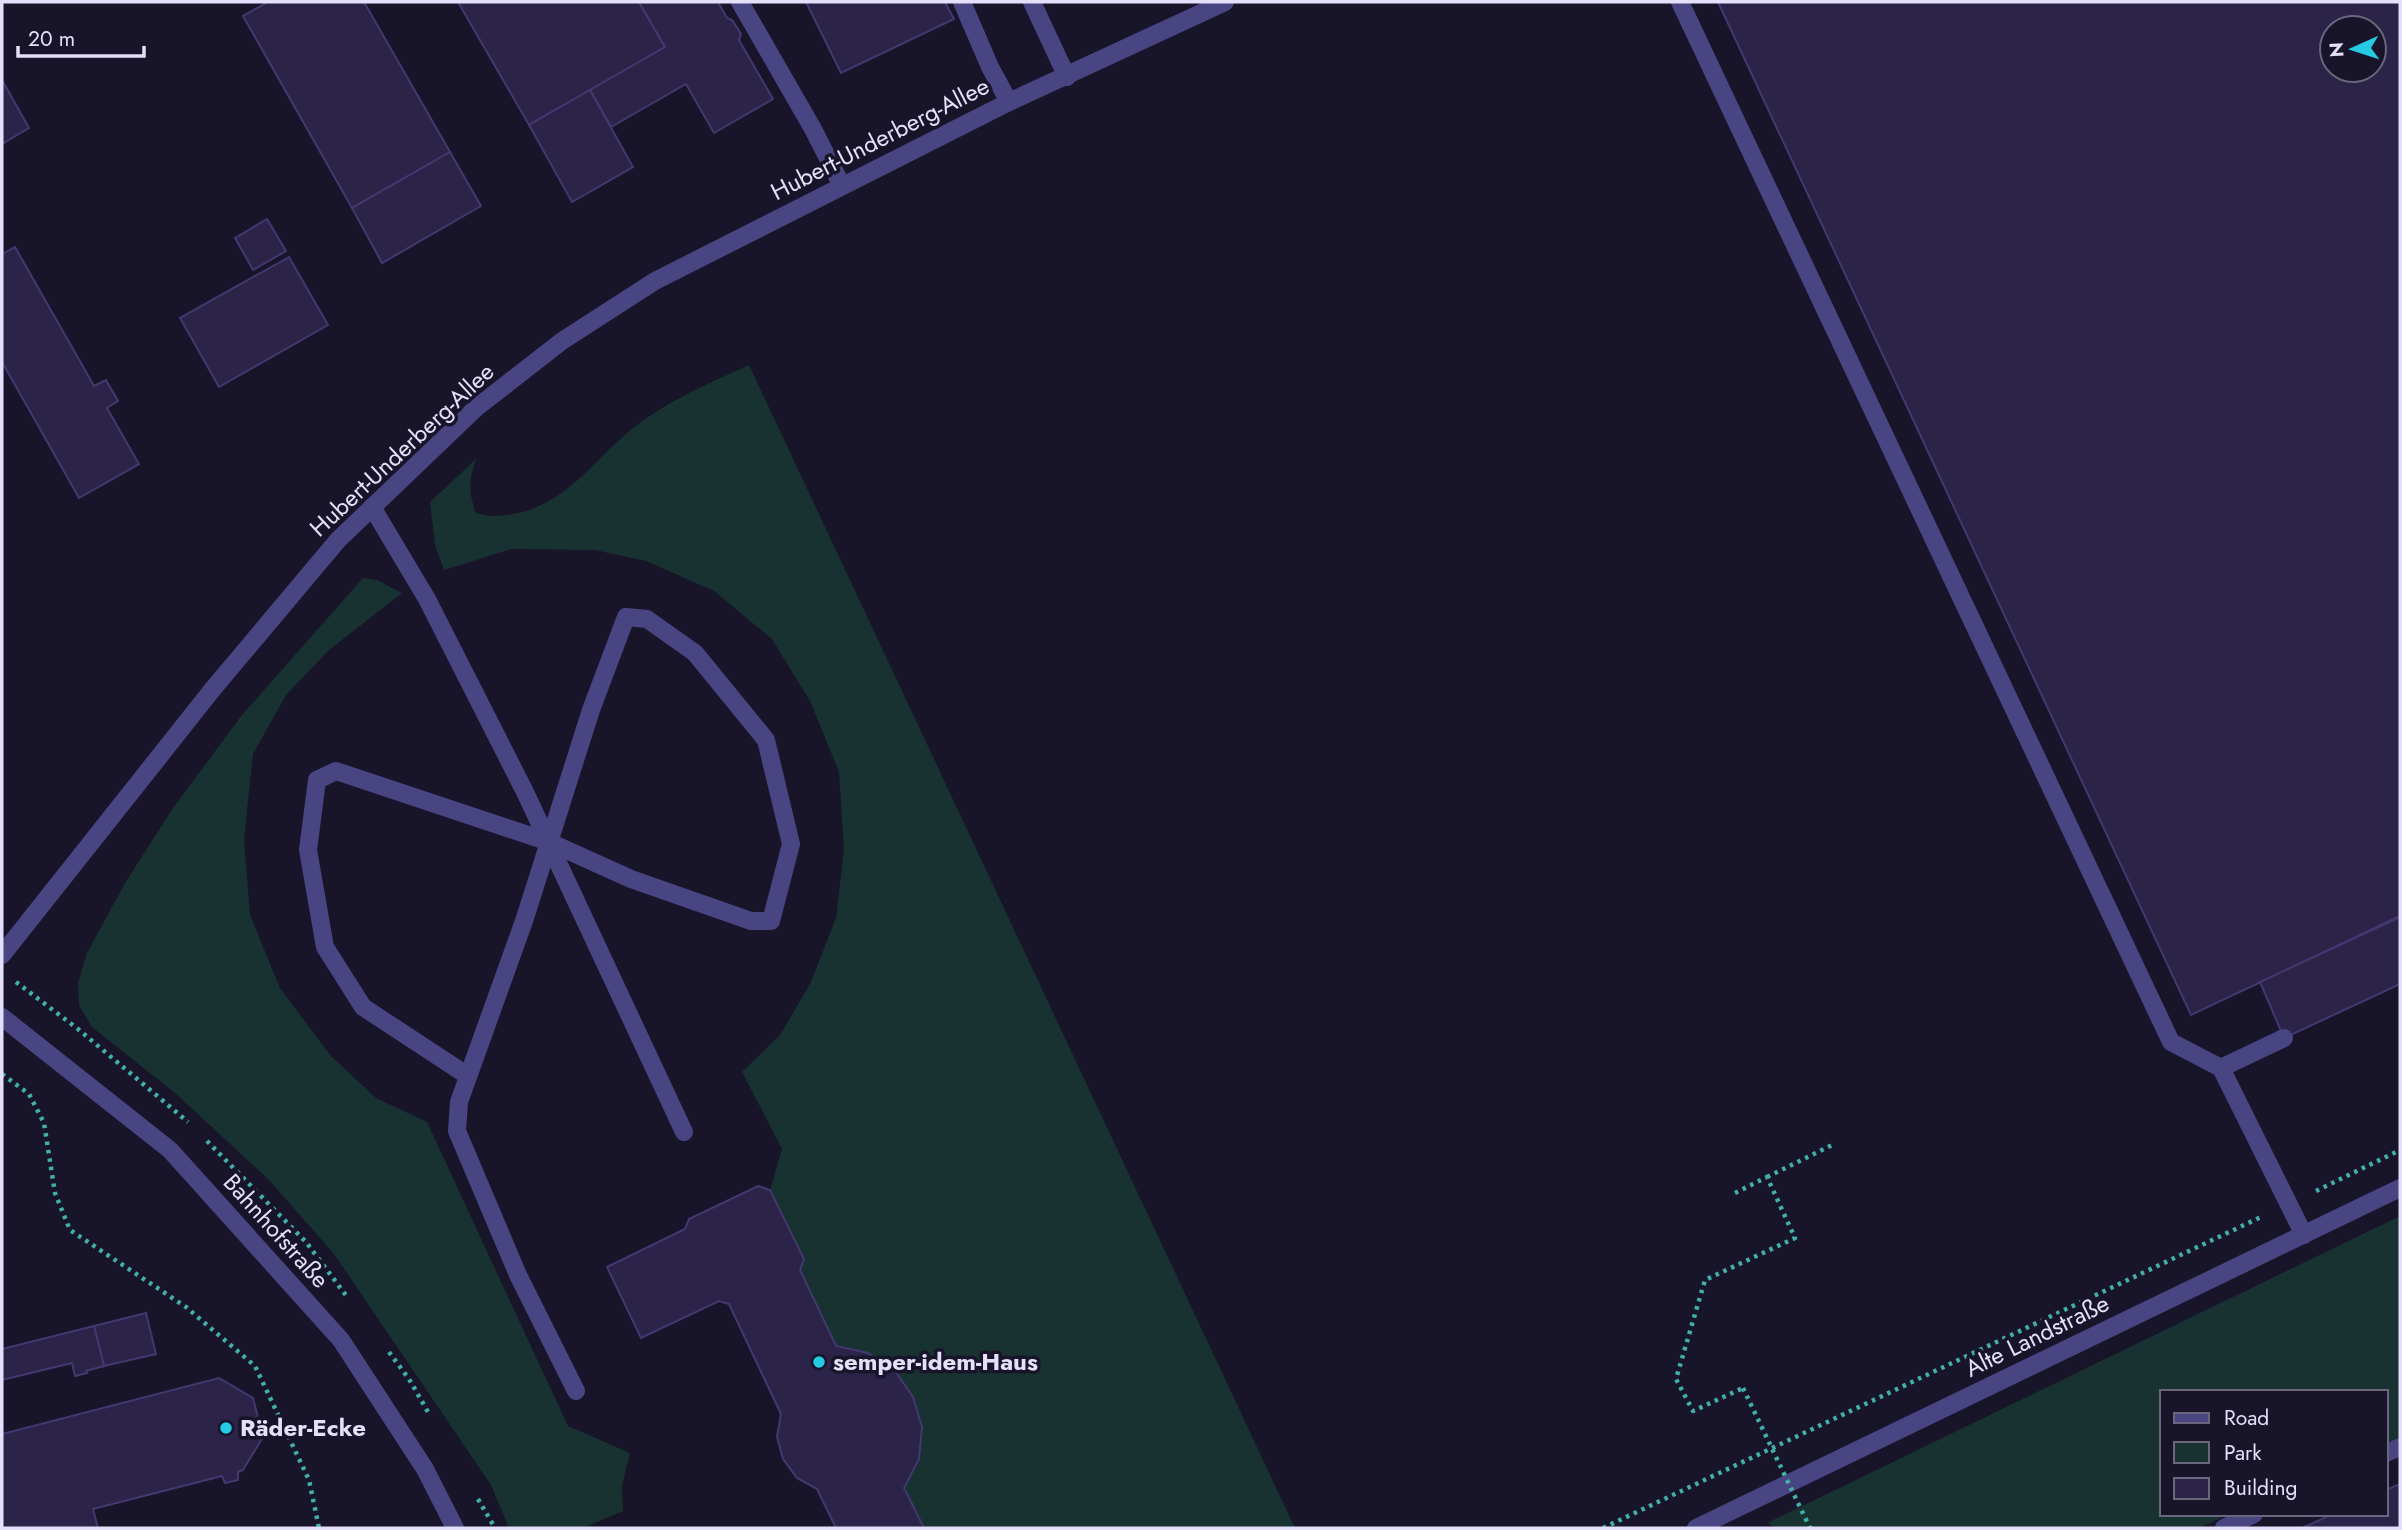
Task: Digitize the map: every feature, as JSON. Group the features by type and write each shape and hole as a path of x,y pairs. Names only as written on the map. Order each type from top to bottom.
{"street":[{"path":"740,2 813,129 842,186"},
{"path":"962,2 990,67 1009,102"},
{"path":"1032,2 1067,76"},
{"name":"Hubert-Underberg-Allee","path":"2,955 212,690 338,540 476,408 562,341 655,281 1009,102 1225,2"},
{"path":"1680,2 2171,1042 2221,1068 2304,1235"},
{"path":"372,507 427,599 549,842 684,1132"},
{"path":"468,1076 363,1007 325,947 309,850 317,780 336,771 549,842 631,879 751,921 771,921 791,844 766,740 695,653 647,619 626,617 591,710 549,842 524,921 459,1102 457,1131 518,1275 576,1391"},
{"name":"Bahnhofstraße","path":"2,1017 170,1150 341,1340 425,1469 455,1528"},
{"path":"2221,1068 2284,1038"},
{"name":"Alte Landstraße","path":"1696,1528 2400,1188"},
{"path":"2224,1528 2250,1516"}],"path":[{"path":"2,1074 29,1094 44,1123 55,1193 70,1230 186,1307 255,1366 309,1480 318,1528"},
{"path":"1735,1193 1834,1144"},
{"path":"1603,1528 2400,1150"},
{"path":"1767,1177 1795,1238 1705,1280 1676,1378 1693,1411 1743,1388 1810,1528"}],"green space":[{"path":"749,365 1295,1528 924,1528 904,1488 919,1459 922,1427 913,1397 895,1371 836,1346 800,1270 804,1259 770,1190 782,1149 742,1072 780,1035 810,984 836,918 844,850 839,772 810,701 772,639 714,591 646,561 595,550 512,549 444,570 435,545 430,502 476,459 470,486 476,513 502,516 536,507 552,499 580,478 645,419 689,393"},
{"path":"363,578 377,580 402,593 329,650 286,695 253,754 244,839 250,915 280,988 330,1055 376,1098 427,1122 568,1426 630,1453 622,1485 623,1511 583,1528 509,1528 491,1485 334,1254 269,1180 175,1093 92,1027 79,1005 78,983 87,953 125,883 173,808 242,715"},
{"path":"2400,1216 2400,1437 2388,1442 2388,1390 2160,1390 2160,1516 2226,1516 2199,1528 1776,1528 1767,1523"}],"building":[{"path":"268,2 364,2 450,152 352,208 243,16"},
{"path":"458,2 639,2 665,47 529,125"},
{"path":"639,2 718,2 741,34 739,40 773,99 714,133 686,84 611,127 590,90 665,47"},
{"path":"806,2 945,2 954,19 841,73"},
{"path":"1718,2 2400,2 2400,916 2191,1015"},
{"path":"2,80 29,128 2,144"},
{"path":"590,90 633,167 572,202 529,125"},
{"path":"450,152 481,206 382,263 352,208"},
{"path":"267,219 286,251 253,270 235,238"},
{"path":"15,247 94,386 106,380 118,401 107,408 139,464 79,498 2,362 2,254"},
{"path":"289,257 328,325 219,387 180,318"},
{"path":"2400,917 2400,984 2284,1038 2260,982"},
{"name":"semper-idem-Haus","path":"758,1186 770,1190 804,1259 800,1270 836,1346 868,1353 895,1371 913,1397 922,1427 919,1459 904,1488 924,1528 836,1528 817,1489 797,1478 783,1459 777,1437 781,1414 729,1304 719,1301 641,1338 607,1267 685,1229 689,1219"},
{"path":"146,1313 156,1354 104,1366 94,1326"},
{"path":"94,1326 104,1366 75,1376 72,1363 2,1380 2,1349"},
{"path":"219,1378 253,1398 263,1437 243,1470 238,1472 238,1480 225,1483 222,1476 93,1509 98,1528 2,1528 2,1434"},
{"path":"2400,1484 2400,1528 2302,1528 2329,1516 2388,1516 2388,1489"}],"place":[{"name":"semper-idem-Haus","path":"819,1362"},
{"name":"Räder-Ecke","path":"226,1428"}]}
